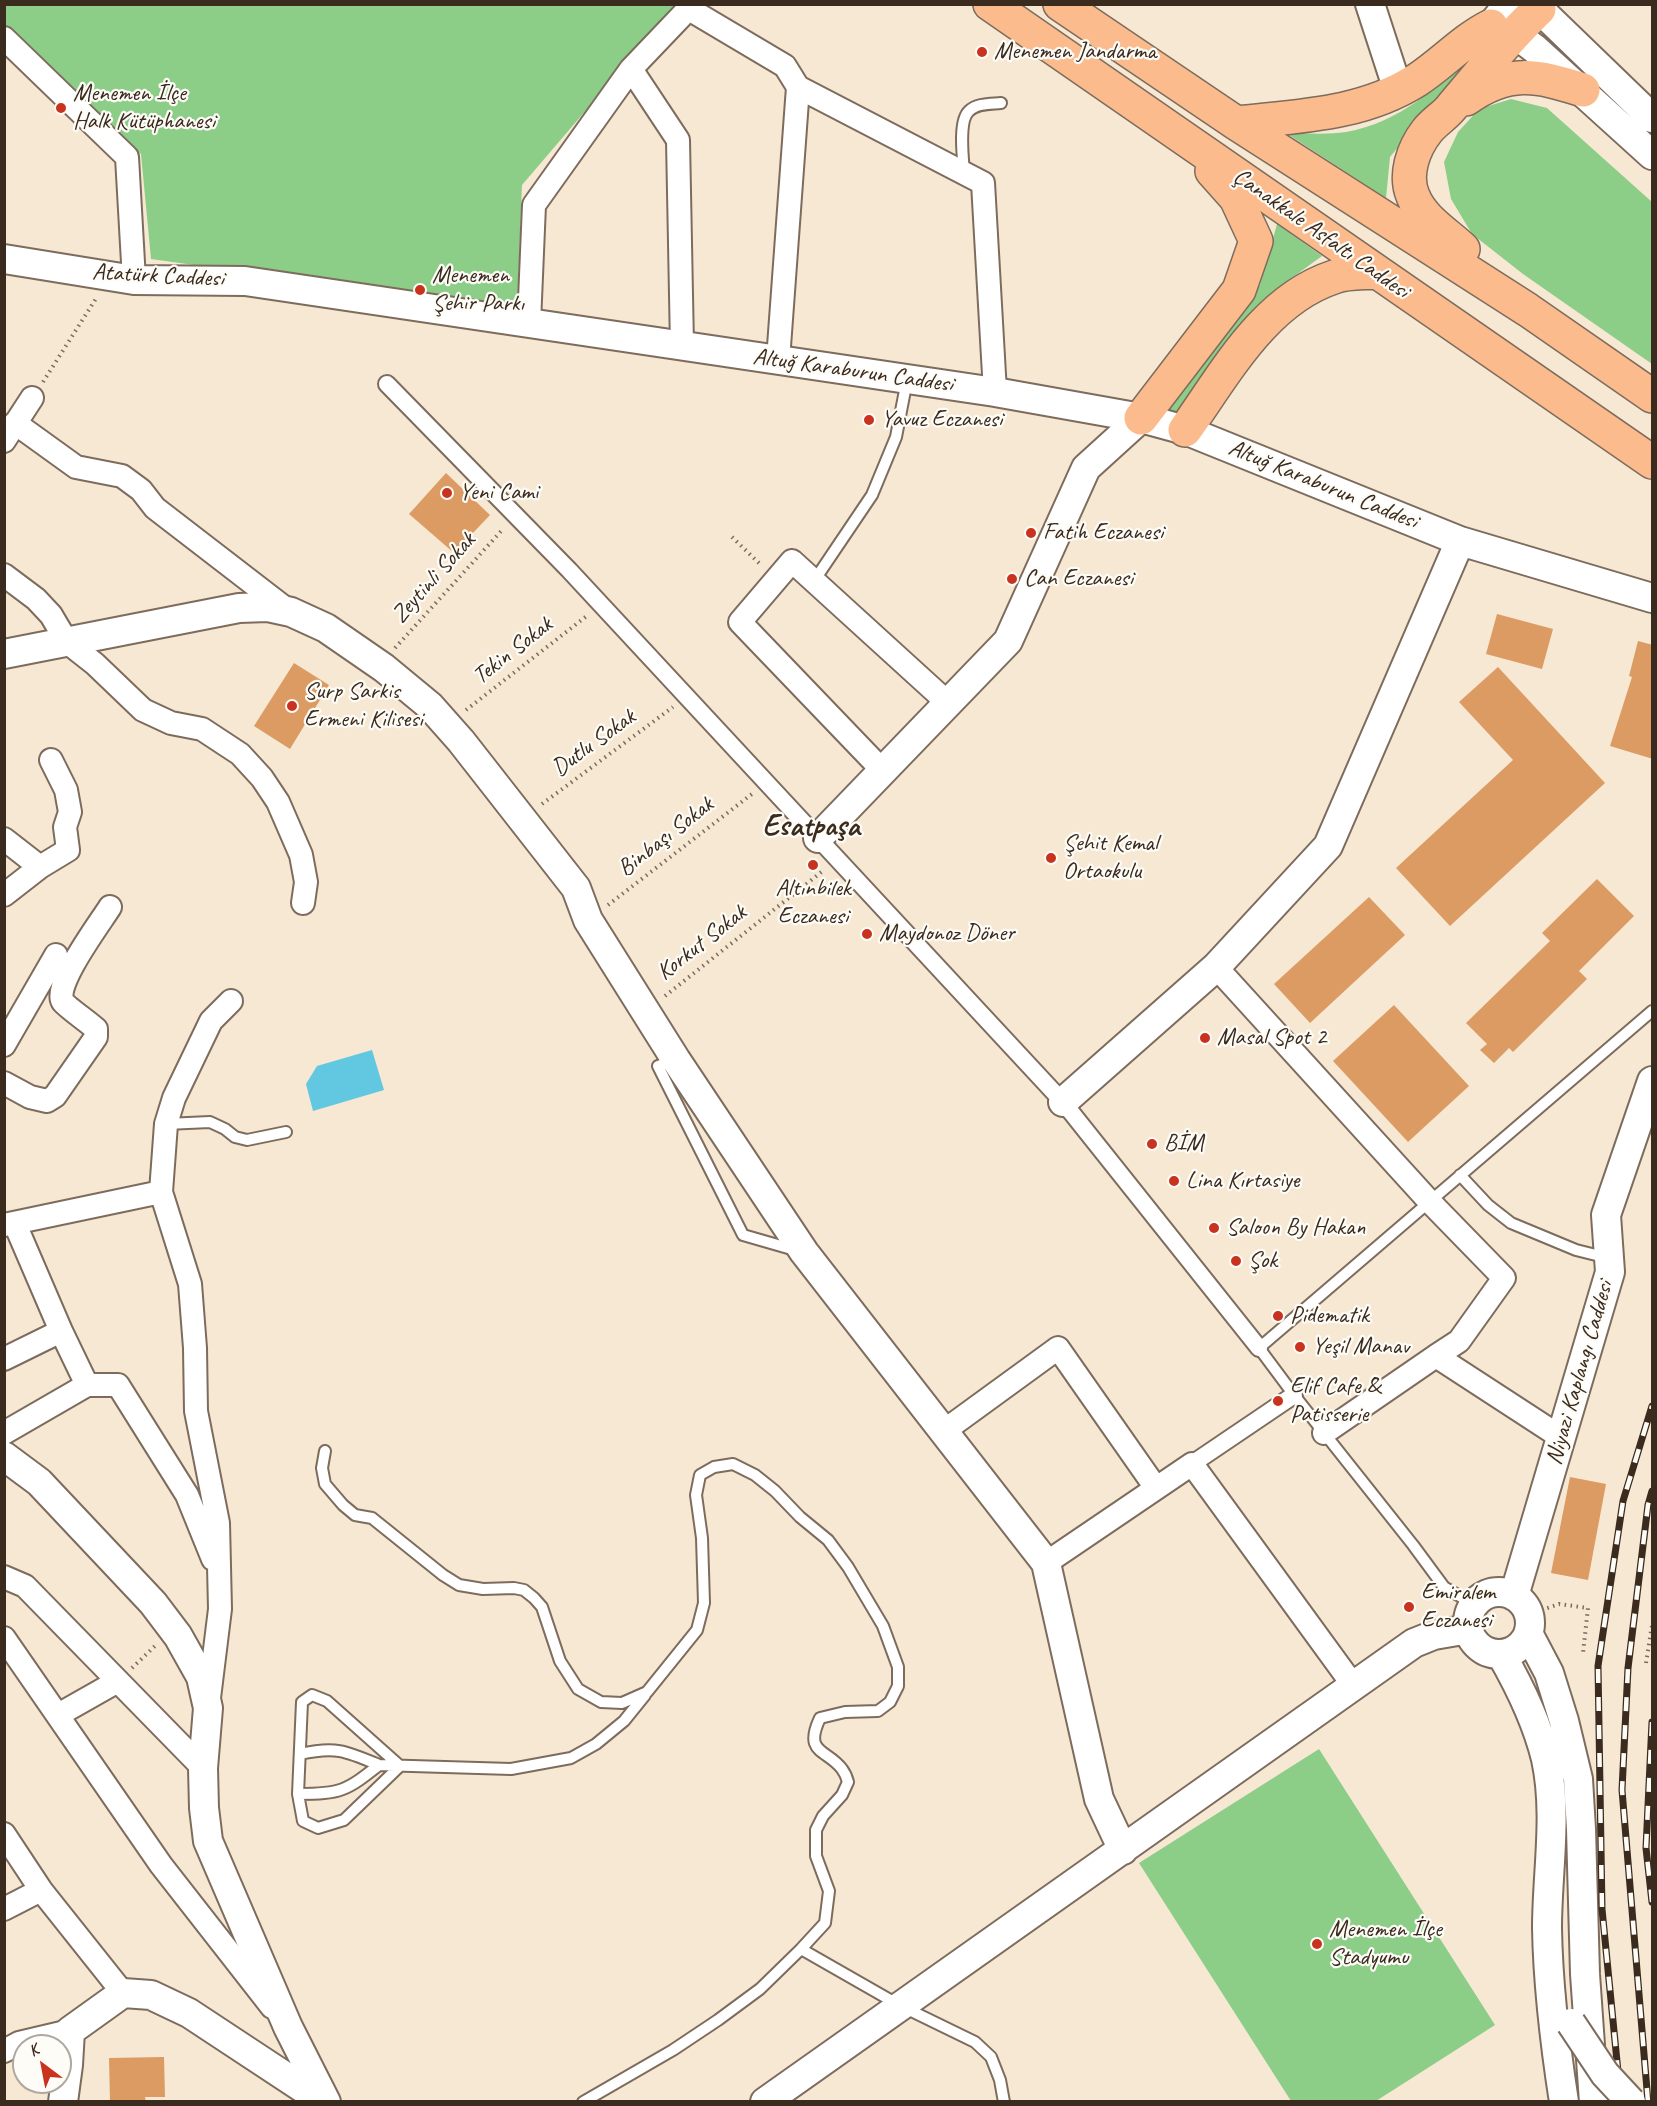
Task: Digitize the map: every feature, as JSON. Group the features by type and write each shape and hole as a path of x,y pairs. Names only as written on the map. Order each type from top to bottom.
{"highway":[{"name":"Çanakkale Asfaltı Caddesi","path":"990,4 1653,462"},
{"name":"Çanakkale Asfaltı Caddesi","path":"1060,4 1236,123 1528,310 1653,396"},
{"path":"1236,123 1339,111 1386,97 1417,80 1476,33 1517,15"},
{"path":"1448,112 1517,15"},
{"path":"1528,310 1416,205 1409,173 1412,159 1427,132 1448,112 1492,84 1523,76 1551,80 1583,90"},
{"path":"1141,418 1239,290 1256,241 1236,198 1181,136"},
{"path":"1185,430 1243,348 1274,313 1307,288 1335,276 1375,272"}],"street":[{"path":"1370,4 1398,90"},
{"path":"529,323 534,205 631,69 691,7 785,66 798,87 983,183 995,392"},
{"path":"1517,15 1535,49 1653,154"},
{"path":"1517,15 1653,118"},
{"path":"4,38 127,157 121,278"},
{"path":"631,69 678,140 682,346"},
{"path":"778,360 798,87"},
{"name":"Atatürk Caddesi","path":"4,259 121,278 245,281 312,291"},
{"name":"Altuğ Karaburun Caddesi","path":"312,291 995,392 1141,418 1185,430 1460,541 1653,598"},
{"path":"387,384 601,604 1063,1102 1259,1347"},
{"path":"32,398 10,432 76,467 122,476 141,490 155,508 291,612"},
{"path":"818,838 1008,641 1086,468 1141,418"},
{"path":"1063,1102 1216,967 1328,846 1460,541"},
{"path":"883,771 740,622 792,561 948,703"},
{"path":"4,575 36,599 51,615 68,642 95,664 143,710 171,723 202,729 240,754 262,778 278,802 301,855 306,882 303,903"},
{"path":"4,654 239,608 268,607 291,612 326,628 379,665 430,706 576,888 588,920 676,1060 804,1252 1046,1563 1099,1799 1123,1850"},
{"path":"4,896 40,867 68,850 65,827 70,812 66,790 51,760"},
{"path":"4,839 40,867"},
{"path":"4,1083 30,1097 47,1101 55,1096 96,1037 96,1029 63,1002 60,994 66,976 110,907"},
{"path":"4,1045 56,955"},
{"path":"1216,967 1429,1201 1504,1278 1459,1341 1324,1432"},
{"path":"231,1001 211,1022 174,1098 166,1124 161,1191 190,1284 195,1348 196,1411 218,1523 220,1609 203,1768 204,1808 208,1841 288,2027 325,2102"},
{"name":"Niyazi Kaplangı Caddesi","path":"1518,1630 1562,1438 1611,1272 1606,1215 1653,1081"},
{"path":"87,1385 10,1224 161,1191"},
{"path":"4,1359 61,1331"},
{"path":"944,1431 1058,1348 1155,1488"},
{"path":"1436,1356 1562,1438"},
{"path":"4,1433 87,1385 118,1385 188,1495 212,1554 219,1580"},
{"path":"1046,1563 1294,1395"},
{"path":"4,1456 39,1482 153,1603 173,1630 201,1677 208,1708"},
{"path":"1192,1464 1353,1685"},
{"path":"4,1577 25,1586 203,1768"},
{"path":"765,2102 899,2005 1123,1850 1414,1643 1472,1617 1487,1595 1497,1592 1508,1593 1546,1716 1559,1771 1562,1811 1561,1976 1566,2010 1563,2025 1564,2102"},
{"path":"1472,1617 1472,1638 1486,1652 1518,1630"},
{"path":"1518,1630 1549,1673 1564,1721 1578,1779 1585,1974 1594,2102"},
{"path":"4,1638 161,1865 288,2027"},
{"path":"58,1715 118,1681"},
{"path":"4,1834 41,1890 123,1993"},
{"path":"4,1909 41,1890"},
{"path":"4,2051 19,2043 70,2031 123,1993 151,1995 189,2013 325,2102"},
{"path":"1563,2025 1588,2074 1611,2102"},
{"path":"1563,2025 1631,2102"},
{"path":"63,2102 69,2065 70,2031"}],"lane":[{"path":"964,172 965,117 970,110 984,104 1001,103"},
{"path":"814,581 872,495 896,437 908,379"},
{"path":"1472,1617 1444,1587 1259,1347 1653,1011"},
{"path":"676,1060 658,1066 743,1235 804,1252"},
{"path":"166,1124 210,1122 235,1137 247,1140 286,1132"},
{"path":"1460,1175 1488,1205 1511,1223 1576,1250 1610,1259"},
{"path":"325,1451 322,1468 325,1484 355,1515 372,1518 442,1575 459,1585 483,1589 514,1588 524,1590 534,1598 542,1607 560,1661 578,1689 601,1702 622,1703 647,1692"},
{"path":"300,1754 316,1750 339,1749 379,1765 511,1769 571,1758 596,1744 624,1721 697,1630 704,1603 702,1538 696,1495 700,1475 714,1467 733,1464 755,1475 828,1540 883,1626 898,1667 898,1686 890,1702 878,1711 845,1712 820,1718 814,1730 816,1746 843,1770 849,1782 842,1795 823,1816 816,1830 816,1856 829,1891 825,1923 760,1989 673,2050 583,2102"},
{"path":"312,1695 327,1701 400,1766 344,1820 318,1828 303,1821 298,1794 302,1702 312,1695"},
{"path":"298,1794 328,1794 350,1787 379,1765"},
{"path":"801,1949 899,2005 975,2042 992,2057 1000,2080 1004,2102"}],"path":[{"path":"32,398 121,278"},
{"name":"Zeytinli Sokak","path":"379,665 515,515"},
{"path":"732,537 777,580"},
{"name":"Tekin Sokak","path":"447,725 601,604"},
{"name":"Dutlu Sokak","path":"522,819 687,697"},
{"name":"Binbaşı Sokak","path":"588,920 766,783"},
{"name":"Korkut Sokak","path":"646,1011 838,859"},
{"path":"1518,1630 1559,1604 1588,1608 1583,1653"},
{"path":"1646,1663 1653,1625"},
{"path":"118,1681 173,1630"}],"green space":[{"path":"4,5 676,5 522,185 517,310 151,259 141,154 5,26"},
{"path":"1477,51 1390,157 1386,198 1286,133 1346,132 1383,120 1401,112 1433,90"},
{"path":"1511,99 1547,108 1652,202 1652,364 1523,274 1472,234 1451,199 1444,162 1458,132 1479,109"},
{"path":"1277,224 1322,256 1271,293 1175,414 1166,411 1216,348 1260,285"},
{"name":"Menemen İlçe Stadyumu","path":"1319,1749 1495,2025 1376,2101 1291,2101 1139,1863"}],"water":[{"path":"372,1050 384,1090 313,1111 306,1084 317,1066"}],"building":[{"name":"Yeni Cami","path":"446,473 490,515 454,553 409,514"},
{"path":"1497,614 1553,629 1542,669 1486,654"},
{"path":"1638,641 1653,645 1653,759 1610,746 1632,677 1629,676"},
{"name":"Surp Sarkis Ermeni Kilisesi","path":"294,663 329,685 290,749 254,726"},
{"path":"1498,667 1605,783 1450,926 1396,868 1513,760 1459,702"},
{"path":"1597,879 1634,916 1579,971 1587,979 1513,1052 1509,1048 1494,1063 1480,1050 1487,1044 1466,1023 1550,941 1542,933"},
{"path":"1369,897 1405,935 1310,1023 1274,984"},
{"path":"1394,1005 1469,1086 1408,1142 1333,1061"},
{"path":"1570,1477 1606,1484 1588,1580 1551,1573"},
{"path":"164,2057 165,2097 145,2097 146,2102 110,2102 109,2058"}],"railway":[{"path":"1621,2102 1602,1909 1598,1666 1623,1501 1652,1406"},
{"path":"1648,2102 1622,1790 1628,1668 1648,1505 1652,1491"},
{"path":"1652,1722 1646,1848 1652,1902"}],"place":[{"name":"Menemen Jandarma","path":"982,52"},
{"name":"Menemen İlçe Halk Kütüphanesi","path":"61,108"},
{"name":"Menemen Şehir Parkı","path":"420,290"},
{"name":"Yavuz Eczanesi","path":"869,420"},
{"name":"Yeni Cami","path":"447,493"},
{"name":"Fatih Eczanesi","path":"1031,533"},
{"name":"Can Eczanesi","path":"1012,579"},
{"name":"Surp Sarkis Ermeni Kilisesi","path":"292,706"},
{"name":"Şehit Kemal Ortaokulu","path":"1051,858"},
{"name":"Altınbilek Eczanesi","path":"813,865"},
{"name":"Maydonoz Döner","path":"867,934"},
{"name":"Masal Spot 2","path":"1205,1038"},
{"name":"BİM","path":"1152,1144"},
{"name":"Lina Kırtasiye","path":"1174,1181"},
{"name":"Saloon By Hakan","path":"1214,1228"},
{"name":"Şok","path":"1236,1261"},
{"name":"Pidematik","path":"1278,1316"},
{"name":"Yeşil Manav","path":"1300,1347"},
{"name":"Elif Cafe & Patisserie","path":"1278,1401"},
{"name":"Emiralem Eczanesi","path":"1409,1607"},
{"name":"Menemen İlçe Stadyumu","path":"1317,1944"}],"district":[{"name":"Esatpaşa","path":"811,827"}]}
